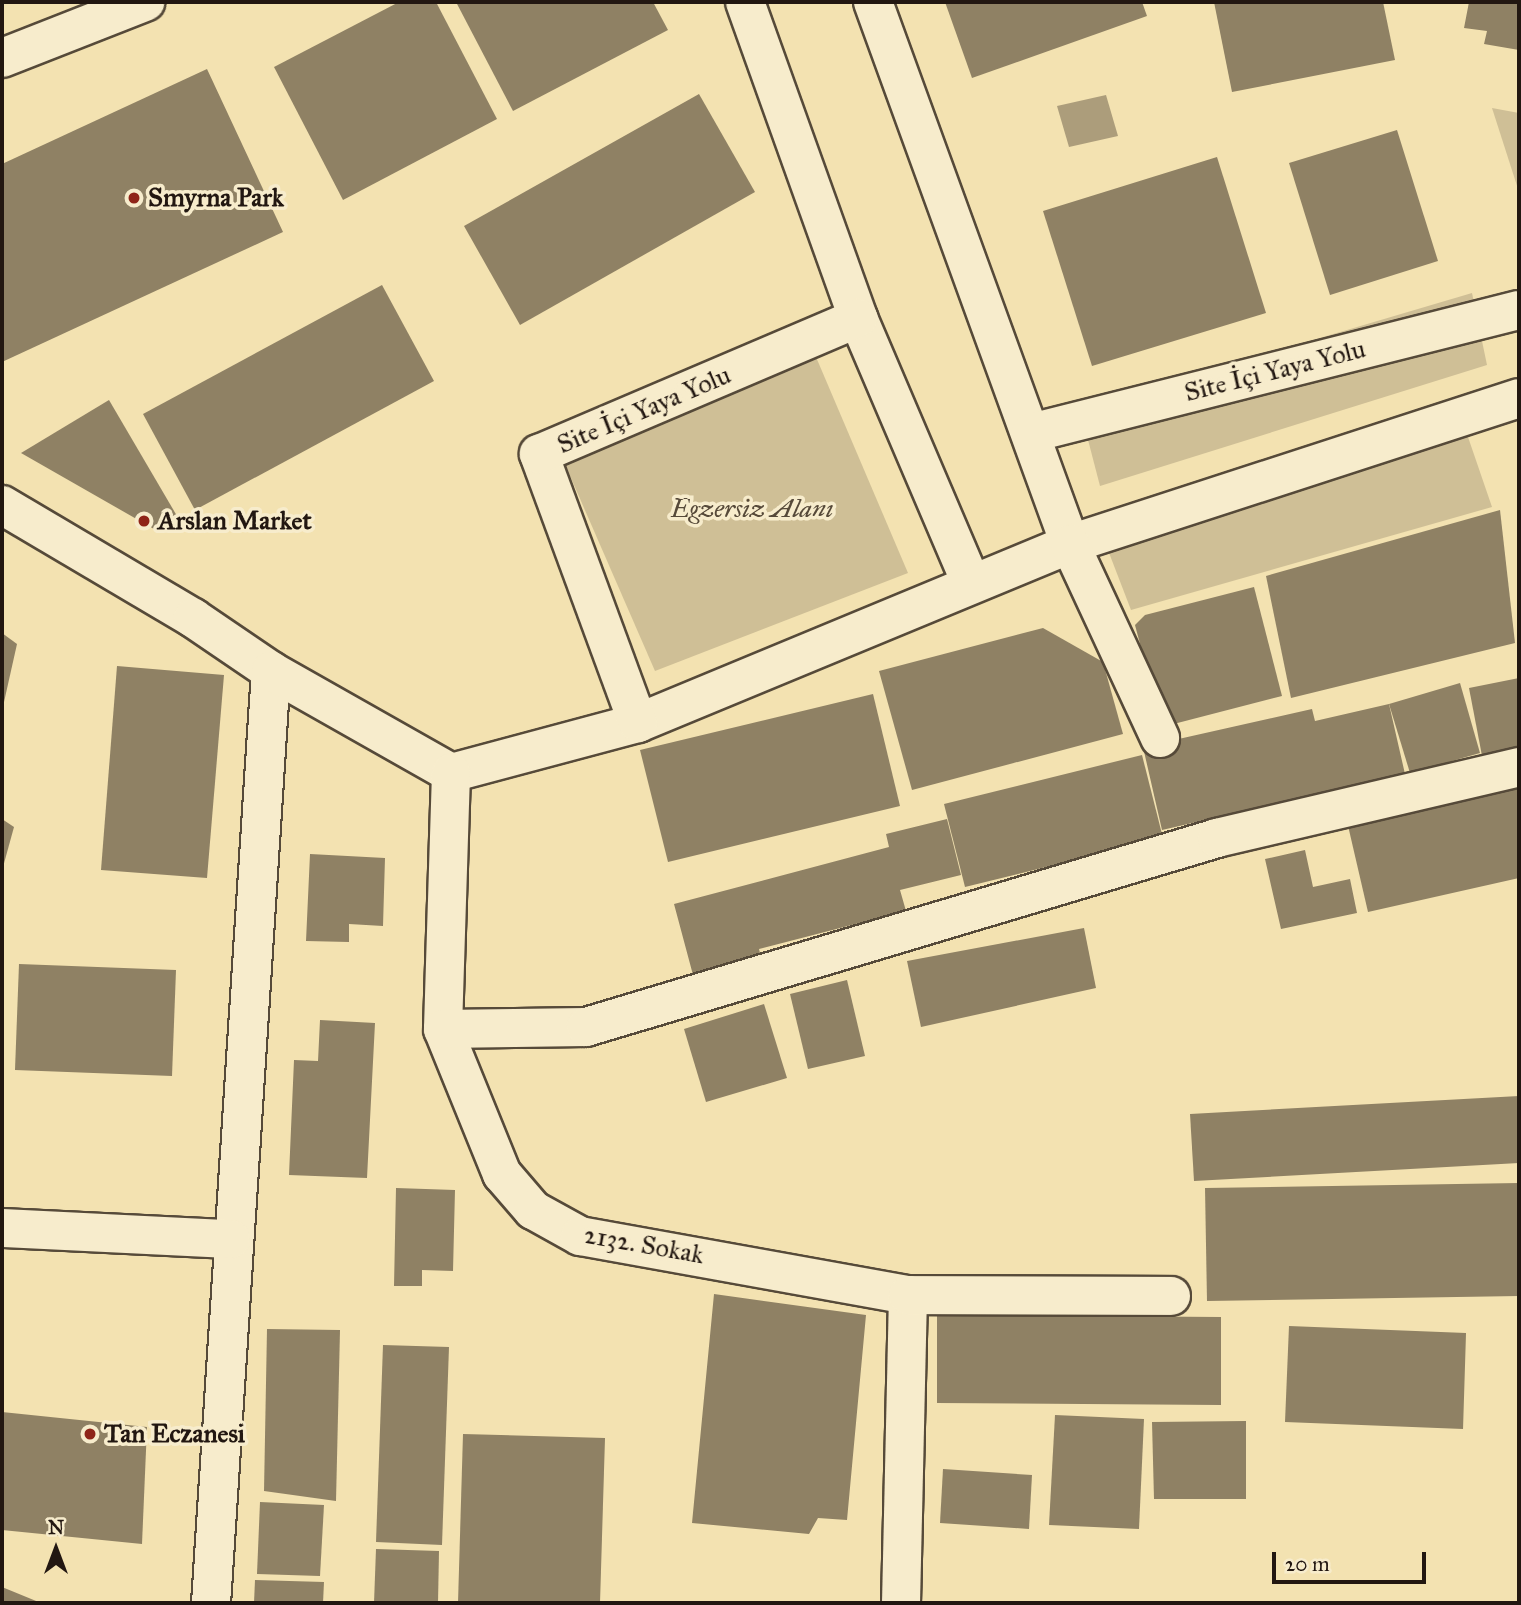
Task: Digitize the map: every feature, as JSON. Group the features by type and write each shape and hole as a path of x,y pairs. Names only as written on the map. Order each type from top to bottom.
{"street":[{"path":"2,58 145,2"},
{"path":"745,2 858,318 970,581"},
{"path":"873,2 1070,544 1160,738"},
{"name":"Site İçi Yaya Yolu","path":"1031,433 1519,310"},
{"name":"Site İçi Yaya Yolu","path":"638,723 539,454 858,318"},
{"path":"2,505 193,618 271,671 451,773 638,723 970,581 1070,544 1519,398"},
{"path":"211,1603 231,1239 271,671"},
{"path":"443,1029 586,1027 1217,838 1519,767"},
{"name":"2132. Sokak","path":"451,773 443,1029 502,1174 533,1210 580,1236 908,1295 1171,1296"},
{"path":"2,1228 231,1239"},
{"path":"901,1603 908,1295"}],"green space":[{"path":"1492,108 1519,113 1519,192"},
{"path":"1472,293 1487,365 1100,486 1080,409"},
{"name":"Egzersiz Alanı","path":"816,357 908,573 655,671 564,462"},
{"path":"1468,437 1492,507 1131,610 1106,545"}],"shaded area":[{"path":"1106,95 1118,136 1069,147 1057,106"}],"building":[{"path":"399,2 436,2 497,119 343,200 274,67"},
{"path":"456,2 653,2 668,30 513,111"},
{"path":"945,2 1142,2 1147,16 972,78"},
{"path":"1214,2 1383,2 1395,60 1232,92"},
{"path":"1469,2 1519,2 1519,50 1484,44 1487,31 1464,28"},
{"name":"Smyrna Park","path":"207,69 283,232 2,362 2,164"},
{"path":"699,94 755,192 520,325 464,226"},
{"path":"1397,130 1438,261 1330,295 1289,163"},
{"path":"1217,157 1266,313 1092,366 1043,211"},
{"path":"382,285 434,381 195,510 143,414"},
{"path":"109,400 177,516 154,529 21,453"},
{"path":"1500,510 1515,643 1291,698 1266,576"},
{"path":"1254,587 1282,696 1162,727 1135,625 1145,615"},
{"path":"1043,628 1103,662 1123,734 912,790 879,671"},
{"path":"2,633 17,644 2,711"},
{"path":"117,666 224,675 207,878 101,870"},
{"path":"1519,678 1519,754 1483,761 1469,688"},
{"path":"1460,683 1480,753 1410,773 1389,704"},
{"path":"873,694 900,806 668,862 640,750"},
{"path":"1389,704 1405,774 1162,830 1143,747 1312,709 1315,721"},
{"path":"1142,755 1163,838 965,887 944,804"},
{"path":"1519,778 1519,878 1368,912 1346,817"},
{"path":"2,819 14,827 3,867 2,867"},
{"path":"947,819 961,875 900,890 906,911 759,949 761,957 693,975 674,904 889,847 886,834"},
{"path":"1305,850 1313,887 1350,879 1357,913 1281,929 1265,859"},
{"path":"310,854 385,858 383,926 349,924 349,942 306,941"},
{"path":"1084,928 1096,988 921,1027 907,961"},
{"path":"19,964 176,970 172,1076 15,1070"},
{"path":"847,980 865,1056 808,1069 790,994"},
{"path":"764,1004 787,1078 706,1102 684,1029"},
{"path":"320,1020 375,1023 367,1178 289,1175 294,1060 318,1061"},
{"path":"1519,1096 1519,1163 1194,1181 1190,1114"},
{"path":"1519,1183 1519,1296 1207,1301 1205,1188"},
{"path":"396,1188 455,1190 453,1271 422,1270 422,1286 394,1286"},
{"path":"714,1294 866,1315 847,1520 818,1518 809,1534 692,1523"},
{"path":"937,1315 1221,1317 1221,1405 937,1403"},
{"path":"1289,1326 1466,1333 1463,1429 1285,1422"},
{"path":"267,1329 340,1330 336,1501 264,1491"},
{"path":"383,1345 449,1347 442,1545 376,1542"},
{"path":"2,1412 147,1427 142,1544 2,1530"},
{"path":"1055,1415 1144,1419 1139,1529 1049,1525"},
{"path":"1246,1421 1246,1499 1154,1499 1152,1422"},
{"path":"463,1434 605,1438 600,1603 458,1603"},
{"path":"943,1469 1032,1475 1029,1529 940,1523"},
{"path":"260,1502 324,1505 320,1576 257,1574"},
{"path":"376,1549 439,1551 438,1603 374,1603"},
{"path":"255,1580 324,1582 323,1603 254,1603"},
{"path":"2,1587 41,1603 2,1603"}],"place":[{"name":"Smyrna Park","path":"134,198"},
{"name":"Arslan Market","path":"144,521"},
{"name":"Tan Eczanesi","path":"90,1434"}]}
